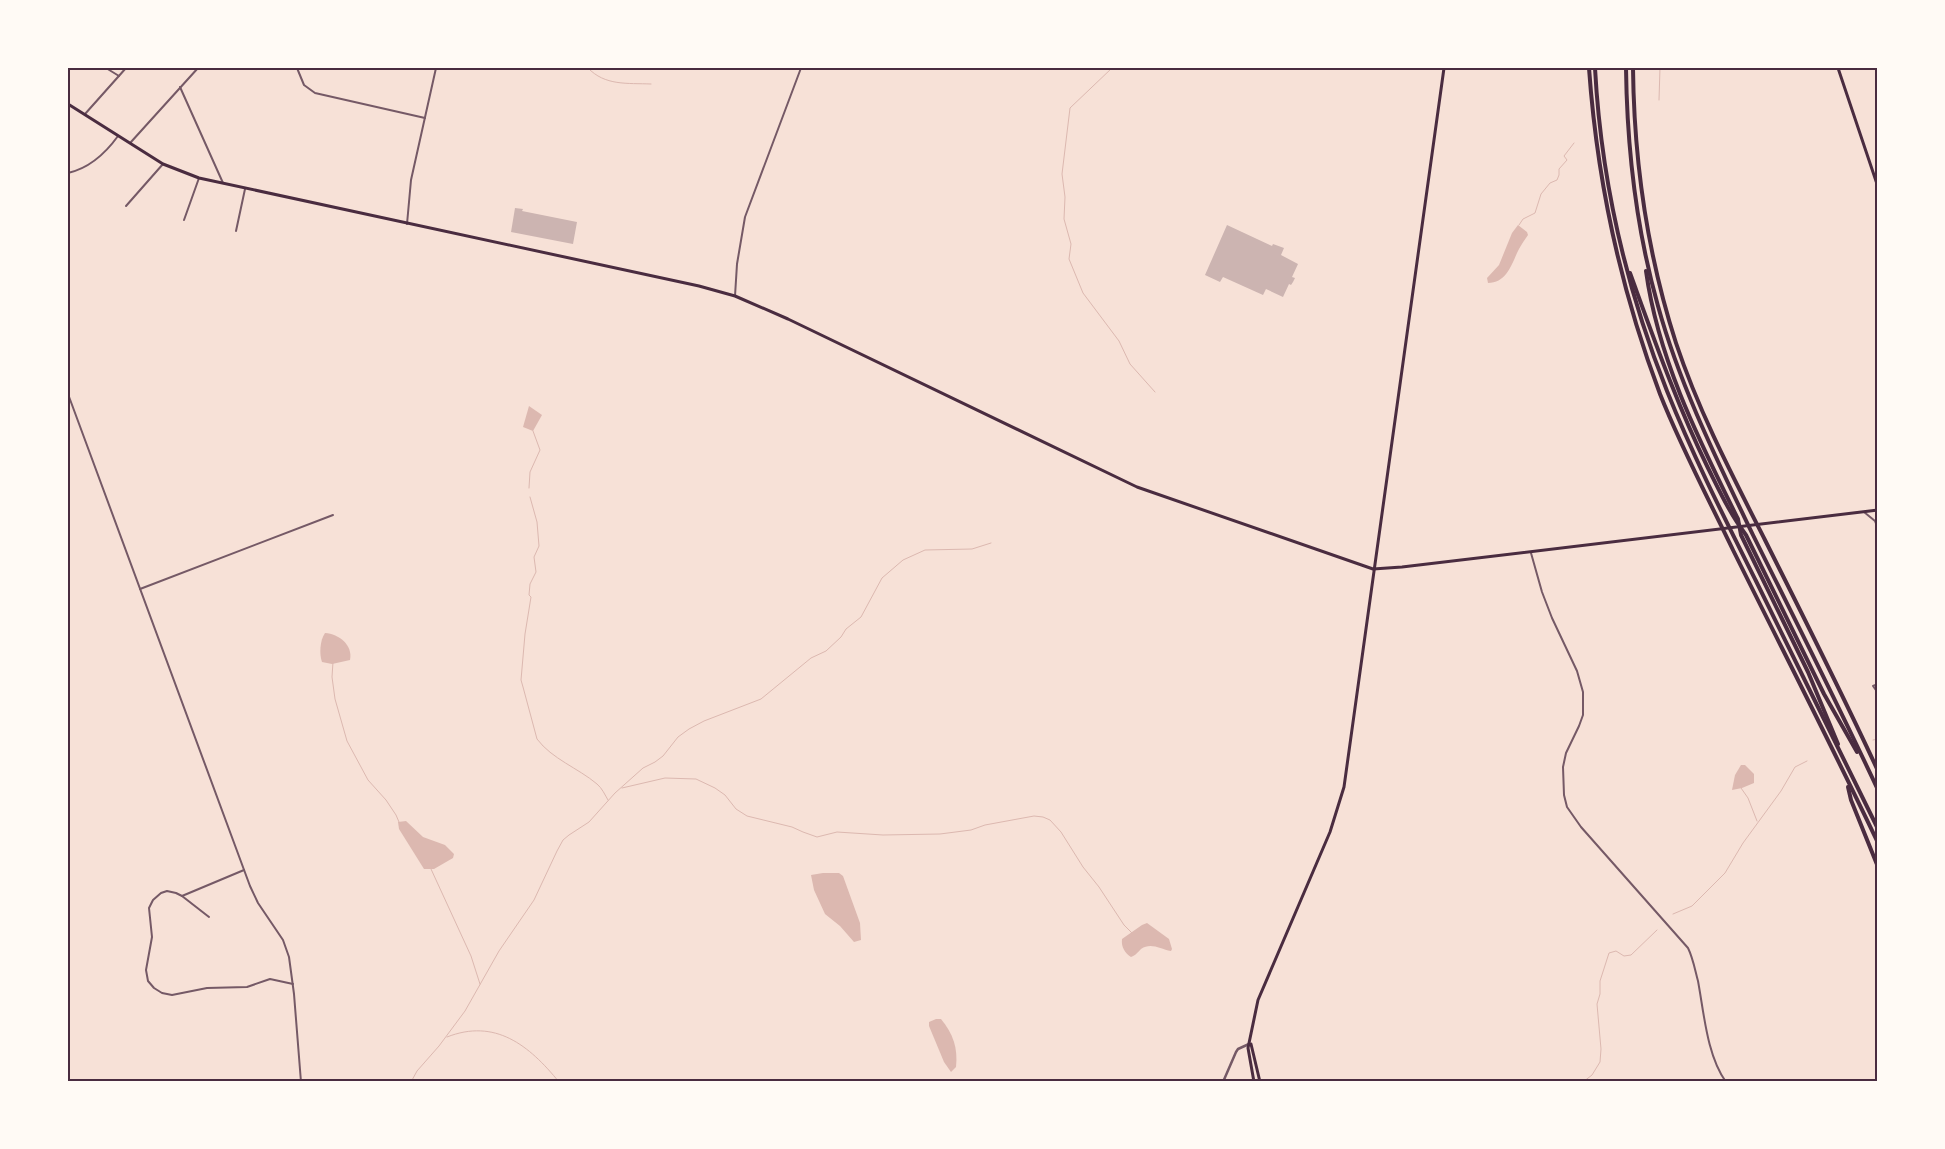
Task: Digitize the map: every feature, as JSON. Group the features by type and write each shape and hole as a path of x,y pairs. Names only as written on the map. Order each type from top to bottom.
{"highway":[{"path":"1589,68 1597,149 1606,204 1622,273 1660,394 1685,451 1878,843"},
{"path":"1595,68 1602,148 1622,251 1645,332 1681,424 1878,829"},
{"path":"1626,68 1631,160 1653,308 1668,361 1733,514"},
{"path":"1632,68 1635,138 1642,201 1656,269 1677,344 1698,402 1714,438 1878,771"},
{"path":"1643,243 1664,326 1692,405 1717,461 1868,771"},
{"path":"1622,251 1681,409 1740,527 1829,720 1847,767"},
{"path":"1746,541 1834,713 1878,790"},
{"path":"1848,783 1851,800 1878,867"}],"main road":[{"path":"1254,1082 1248,1048 1258,1000 1330,832 1347,770 1373,569 1444,68"},
{"path":"1838,68 1878,186"},
{"path":"68,104 163,164 199,178 690,284 735,296 788,319 1137,487 1373,569 1878,510"},
{"path":"1250,1043 1260,1082"}],"street":[{"path":"106,68 119,76"},
{"path":"84,115 126,68"},
{"path":"129,144 198,68"},
{"path":"297,68 304,85 315,93 426,118"},
{"path":"407,224 411,180 436,68"},
{"path":"735,296 737,264 745,217 801,68"},
{"path":"180,87 224,184"},
{"path":"68,173 93,162 107,150 118,136"},
{"path":"126,206 163,164"},
{"path":"184,220 199,178"},
{"path":"68,184 69,189"},
{"path":"236,231 245,189"},
{"path":"68,394 244,870 258,903 283,940 289,957 293,984 300,1082"},
{"path":"1864,512 1875,521 1878,529"},
{"path":"140,589 333,515"},
{"path":"1875,521 1878,518"},
{"path":"1531,552 1542,592 1576,671 1584,696 1579,726 1563,762 1566,803 1581,827 1688,948 1694,963 1713,1056 1726,1082"},
{"path":"1878,684 1873,686 1878,693"},
{"path":"182,896 244,870"},
{"path":"209,917 182,896 167,891 161,893 153,900 149,908 152,937 146,970 148,981 154,988 162,993 172,995 207,988 247,987 270,979 293,984"},
{"path":"1223,1082 1238,1048 1250,1043"}],"shaded area":[{"path":"1518,225 1528,235 1519,248 1507,273 1499,280 1488,283 1487,278 1499,265 1512,233"},
{"path":"529,406 542,415 533,431 523,427"},
{"path":"325,633 344,641 349,650 350,660 332,664 322,662 320,647"},
{"path":"1741,765 1745,765 1754,774 1754,783 1732,790 1735,775"},
{"path":"406,821 423,837 445,845 454,854 453,858 434,869 424,869 399,829 398,822"},
{"path":"839,873 843,876 860,923 861,940 854,942 840,926 825,914 814,890 811,875"},
{"path":"1147,923 1169,939 1172,949 1171,951 1148,946 1131,957 1124,950 1122,939"},
{"path":"941,1019 954,1041 956,1067 951,1072 944,1062 929,1026 929,1022"}],"building":[{"path":"515,208 577,222 573,244 511,232"},
{"path":"1227,225 1272,246 1273,244 1284,248 1281,255 1298,264 1292,277 1295,278 1291,285 1289,284 1283,297 1266,289 1263,295 1223,277 1220,282 1205,275"}],"waterway":[{"path":"588,68 609,81 651,84"},
{"path":"1112,68 1070,108 1062,174 1065,197 1064,219 1071,244 1069,259 1083,293 1119,341 1130,364 1155,392"},
{"path":"1659,100 1660,68"},
{"path":"1519,225 1523,219 1535,213 1541,194 1550,183 1557,180 1559,169 1567,160 1564,156 1574,143"},
{"path":"529,488 530,472 540,450 533,431"},
{"path":"530,497 537,522 539,546 534,557 536,572 530,584 529,595 531,597 525,634 521,680 537,739 550,752 597,784 608,800"},
{"path":"411,1082 417,1071 439,1046 465,1011 499,951 534,900 563,840 589,822 615,793 643,768 663,756 678,737 689,729 704,721 761,699 811,658 826,651 841,637 846,629 861,617 882,578 903,560 925,550 972,549 991,543"},
{"path":"333,662 332,677 335,699 347,741 368,780 386,800 399,822"},
{"path":"1873,740 1878,739"},
{"path":"1673,914 1692,906 1725,873 1743,843 1781,791 1795,767 1807,761"},
{"path":"622,788 665,778 696,779 725,795 736,809 747,816 792,827 817,837 837,832 883,835 940,834 971,830 985,825 1034,816 1043,817 1050,820 1061,832 1083,867 1099,887 1124,925 1132,933"},
{"path":"1741,788 1748,798 1757,821"},
{"path":"431,869 471,956 480,984"},
{"path":"1583,1082 1592,1075 1600,1062 1601,1049 1597,1004 1600,994 1600,981 1609,953 1616,951 1624,956 1631,955 1657,930"},
{"path":"447,1037 464,1032 481,1031 496,1033 510,1038 536,1057 559,1082"}]}
